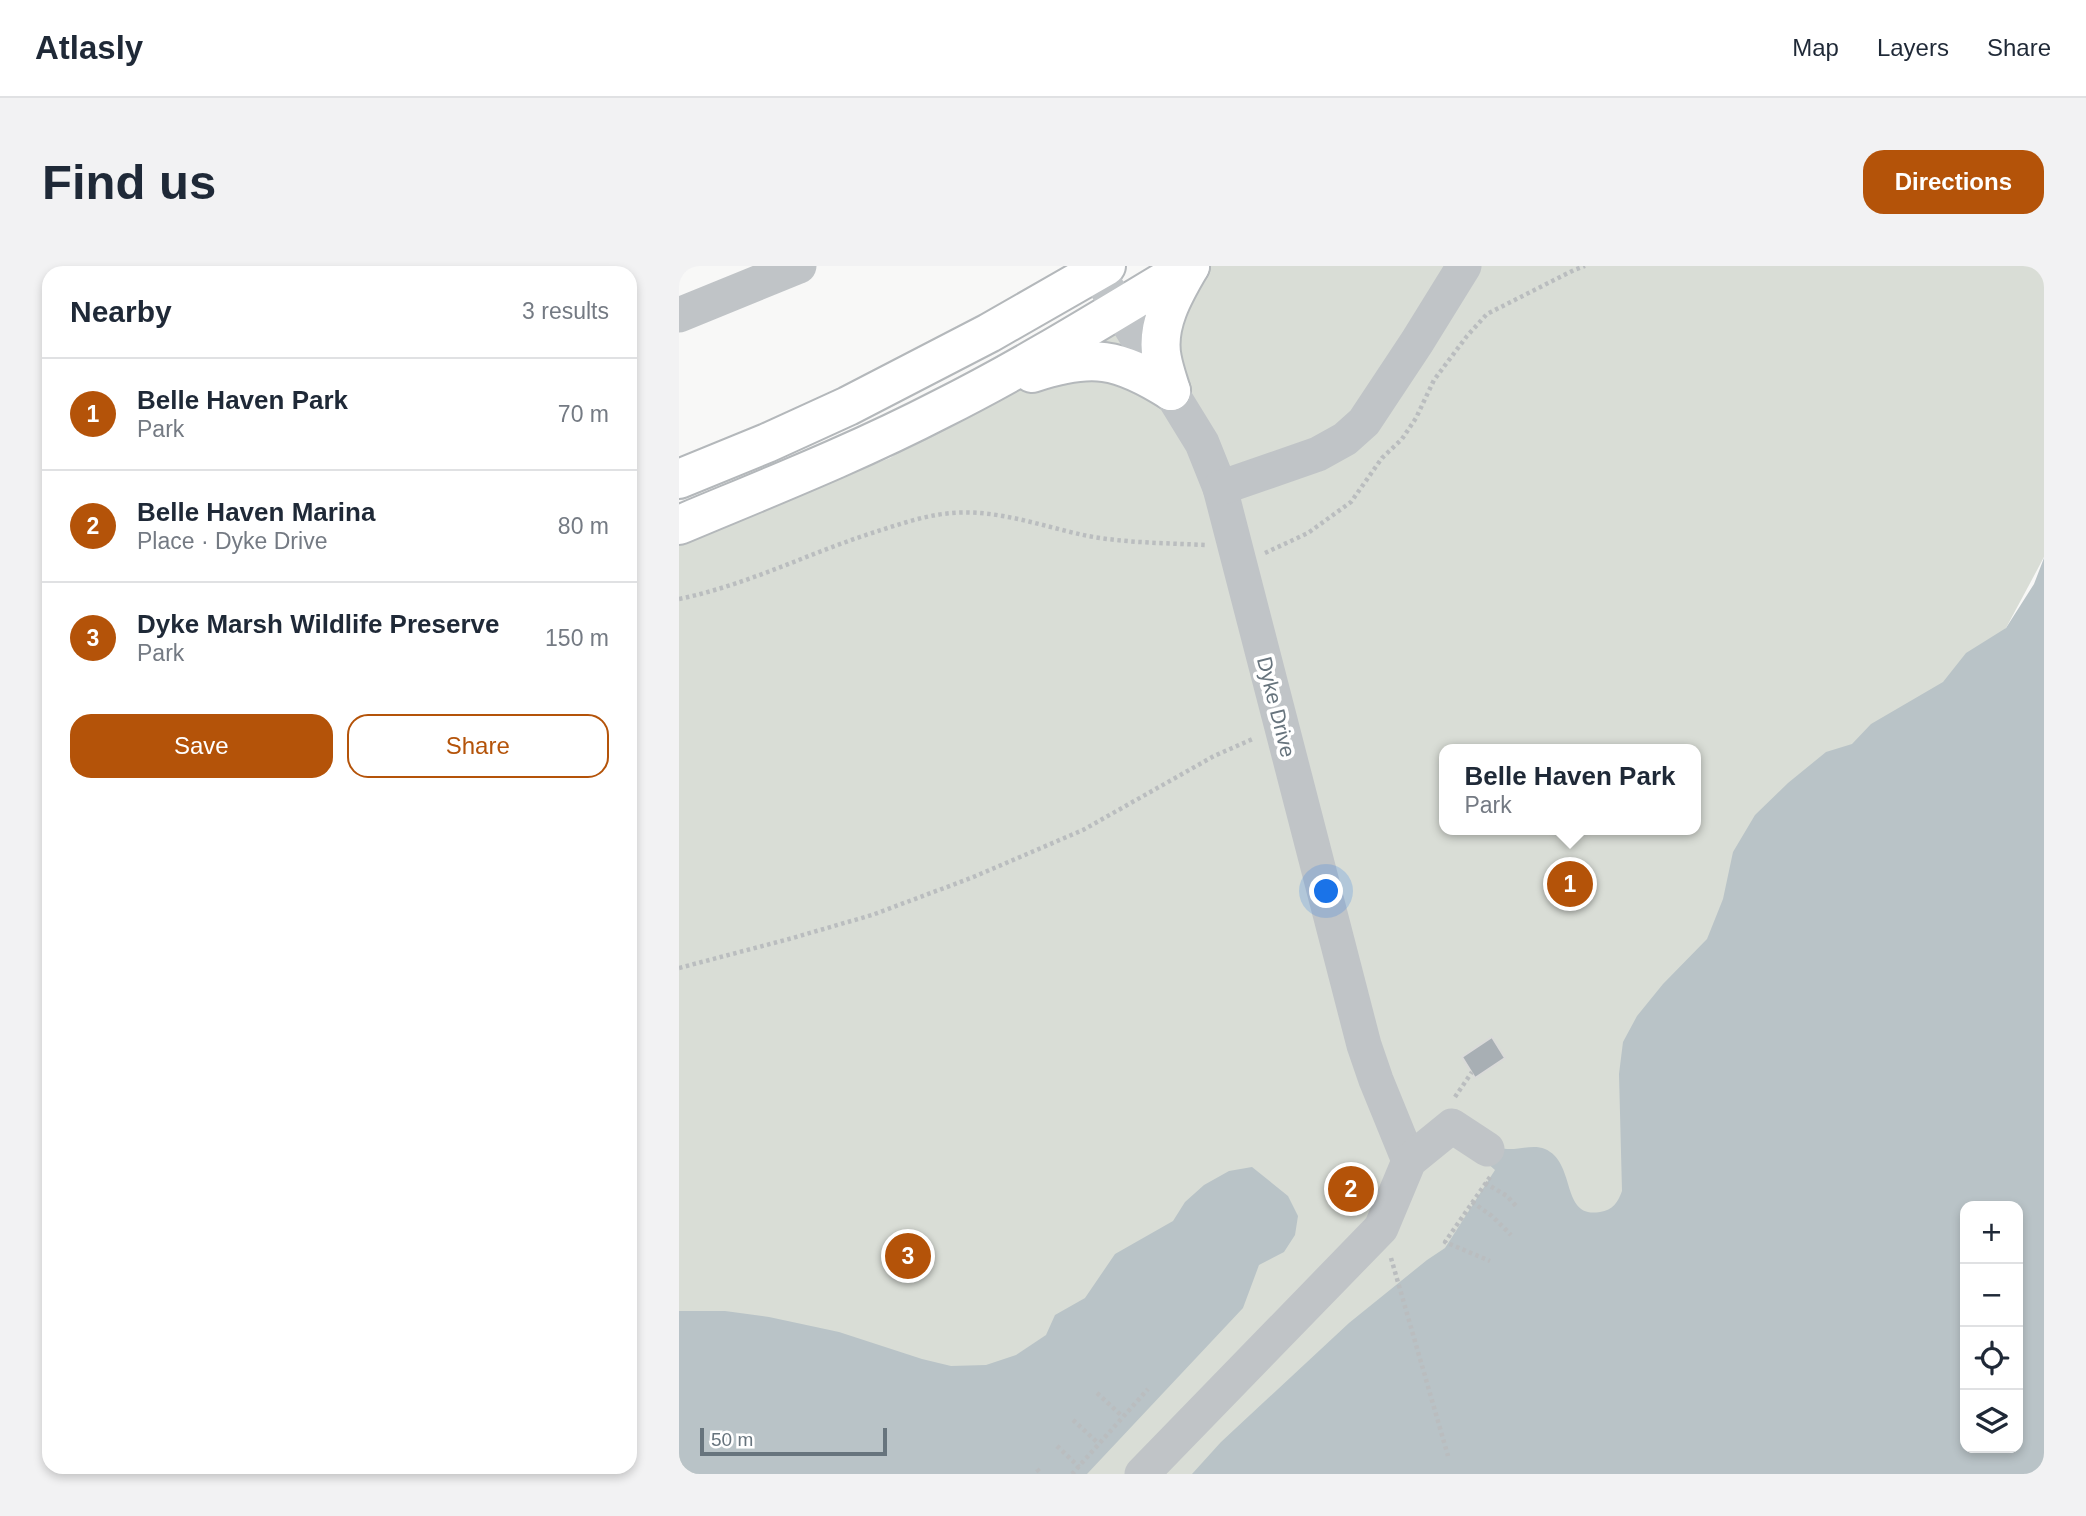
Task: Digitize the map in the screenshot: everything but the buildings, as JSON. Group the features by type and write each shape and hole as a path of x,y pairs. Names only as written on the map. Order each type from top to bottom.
{"main road":[{"path":"679,524 870,444 975,391 1190,266"},
{"path":"1171,391 1161,357 1162,333 1167,309 1190,266"},
{"path":"679,478 767,443 848,406 989,334 1102,269"},
{"path":"975,391 1074,361 1096,360 1136,370 1171,391"}],"street":[{"path":"679,315 799,266"},
{"path":"1220,488 1318,454 1345,439 1364,422 1464,266"},
{"name":"Dyke Drive","path":"1102,269 1119,308 1202,443 1220,488 1364,1045 1409,1161"},
{"path":"1142,1474 1381,1228 1409,1161 1452,1126 1490,1161"}],"path":[{"path":"679,599 773,570"},
{"path":"679,968 872,915 971,878 1083,830 1214,756 1281,727"},
{"path":"1490,1161 1485,1183 1445,1242 1490,1261"},
{"path":"1485,1183 1507,1196 1516,1206"},
{"path":"1472,1202 1511,1234"},
{"path":"1396,1274 1448,1456"},
{"path":"1072,1474 1148,1389"},
{"path":"1097,1393 1122,1416"},
{"path":"1073,1420 1099,1443"},
{"path":"1057,1446 1079,1467"},
{"path":"1037,1469 1041,1474"}],"shaded area":[{"path":"1180,266 2044,266 2044,557 2006,628 1629,1220 1285,1474 679,1474 679,539 890,458"},
{"path":"2044,558 2044,1474 1192,1474 1221,1442 1349,1323 1445,1248 1495,1170 1478,1155 1488,1140 1505,1149 1540,1148 1555,1156 1573,1199 1587,1212 1605,1211 1614,1205 1622,1191 1619,1074 1623,1042 1637,1016 1663,984 1707,939 1723,899 1733,852 1755,815 1826,752 1852,744 1871,724 1943,682 1966,653 2006,628 2034,584"},
{"path":"1252,1167 1288,1196 1298,1216 1295,1235 1284,1252 1259,1265 1243,1308 1087,1474 679,1474 679,1311 725,1311 769,1317 839,1332 951,1366 986,1365 1016,1355 1046,1335 1055,1315 1085,1298 1115,1254 1173,1221 1185,1202 1204,1185 1229,1171"}],"place":[{"name":"Belle Haven Park","path":"1570,884"},
{"name":"Belle Haven Marina","path":"1351,1189"},
{"name":"Dyke Marsh Wildlife Preserve","path":"908,1256"}]}
